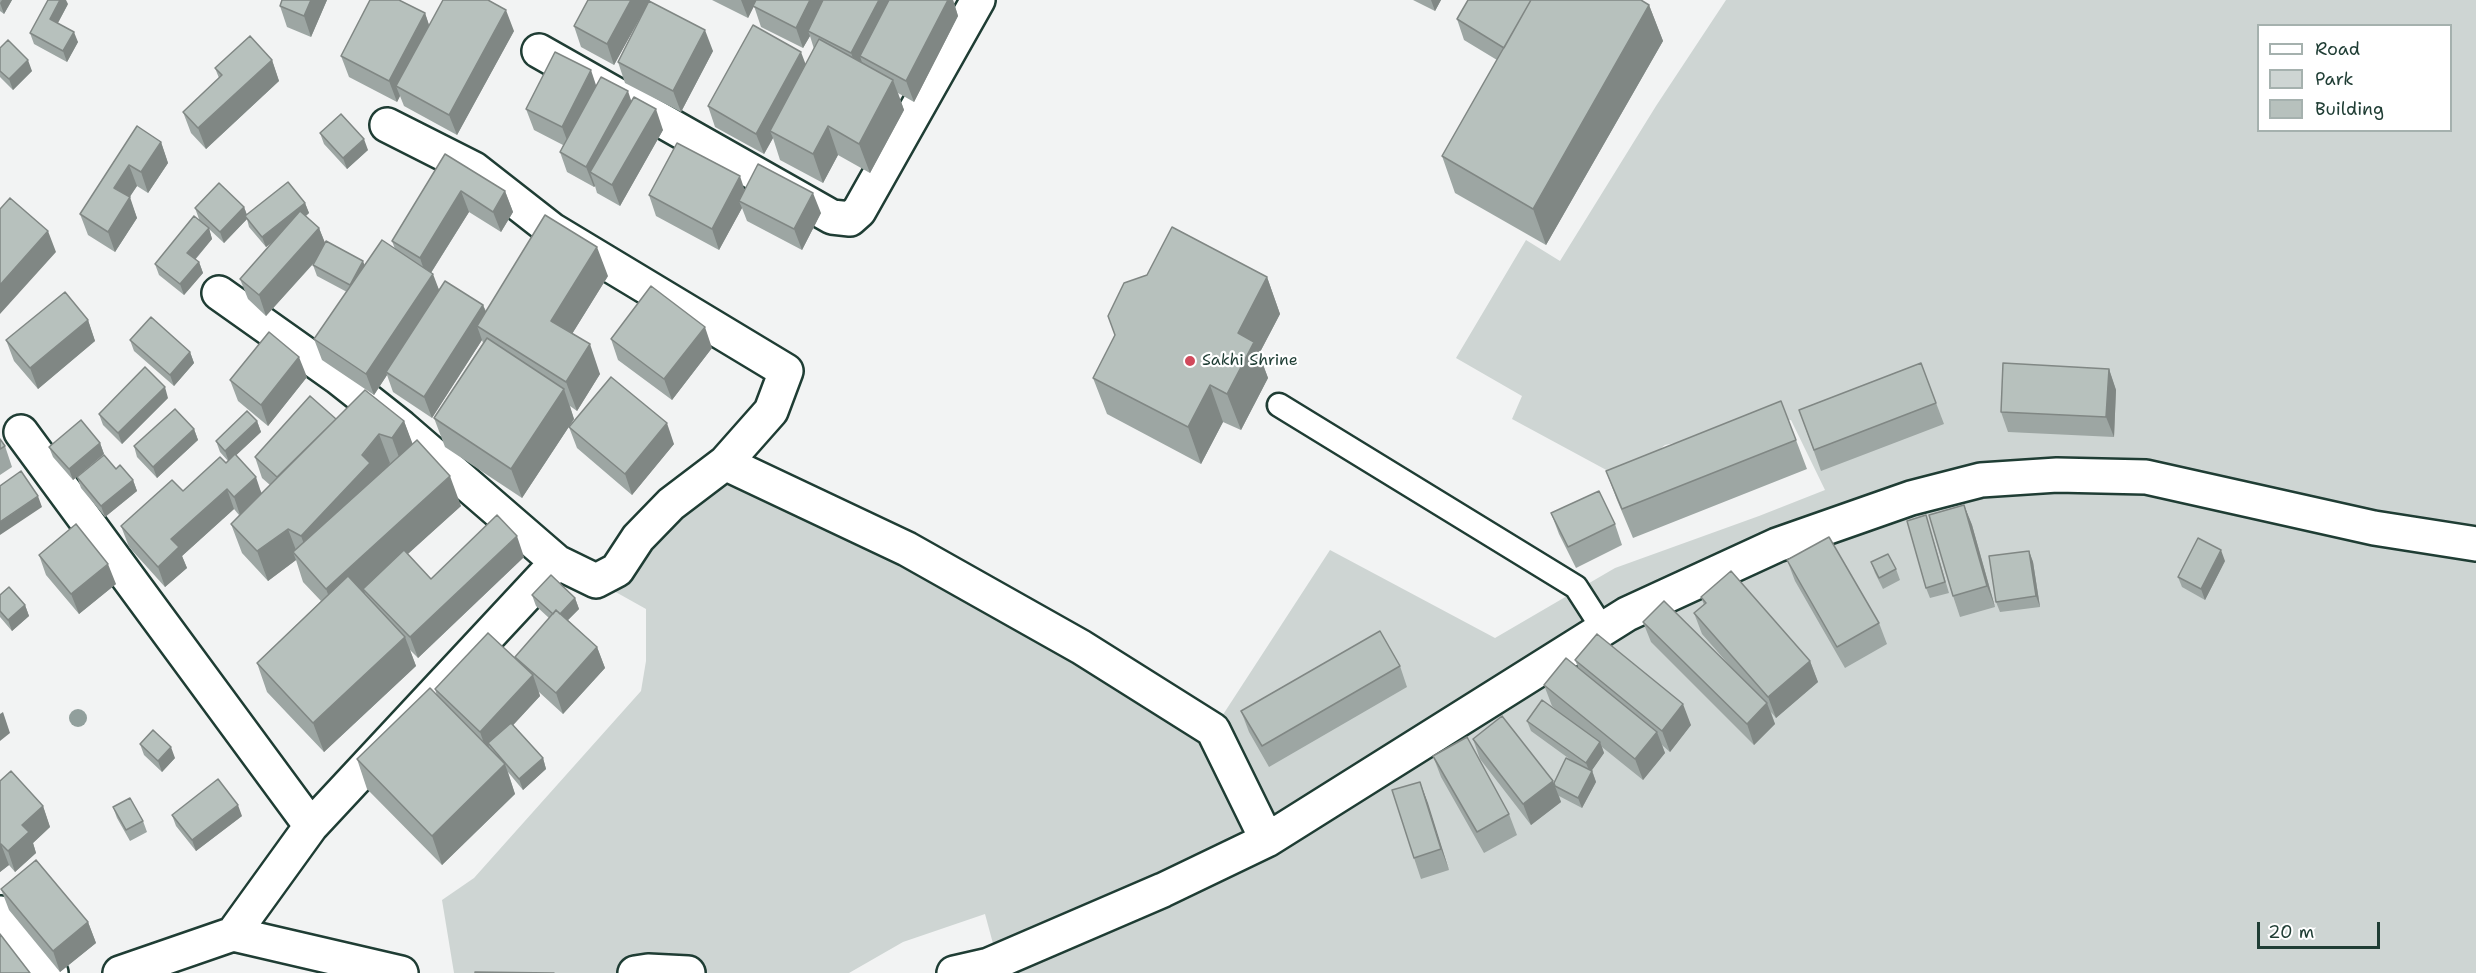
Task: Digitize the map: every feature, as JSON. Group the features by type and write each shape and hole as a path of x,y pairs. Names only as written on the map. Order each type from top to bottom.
{"street":[{"path":"539,51 832,217 850,219 860,211 966,4"},
{"path":"219,293 339,378 401,427 557,562 596,581 617,570 639,538 671,504 725,463 771,411 786,371 552,230 474,169 387,125"},
{"path":"21,432 311,826"},
{"path":"725,463 907,549 1081,647 1213,730 1267,840"},
{"path":"954,973 999,960 1162,890 1267,840 1627,614 1778,545 1911,498 1981,480 2058,475 2146,477 2374,528 2476,544"},
{"path":"233,934 311,826 557,562"},
{"path":"0,913 51,973"},
{"path":"120,973 233,934 401,973"},
{"path":"635,973 648,971 688,973"}],"lane":[{"path":"1279,405 1576,587 1603,629"}],"green space":[{"path":"1726,0 2476,0 2476,973 1001,973 985,914 903,942 849,973 454,973 442,900 474,878 641,691 646,661 646,609 596,581 725,463 1213,730 1330,550 1495,638 1615,568 1825,490 1791,420 1665,445 1623,479 1512,419 1522,396 1456,358 1526,240 1560,261 1656,106"}],"building":[{"path":"48,0 60,0 50,19 74,32 63,51 30,33"},
{"path":"282,0 311,0 304,16 280,6"},
{"path":"370,0 399,0 425,13 389,81 341,56"},
{"path":"443,0 488,0 506,10 449,115 396,86"},
{"path":"588,0 631,0 607,44 574,26"},
{"path":"756,0 810,0 796,28 753,6"},
{"path":"823,0 879,0 851,53 808,31"},
{"path":"889,0 948,0 906,81 860,56"},
{"path":"1468,0 1531,0 1504,48 1457,19"},
{"path":"1531,0 1641,0 1649,5 1533,209 1442,156"},
{"path":"649,1 705,30 673,91 618,62"},
{"path":"753,25 801,52 756,134 708,106"},
{"path":"250,36 272,60 198,128 183,112 222,75 215,68"},
{"path":"819,39 893,80 859,144 828,126 813,154 770,131"},
{"path":"8,40 28,60 9,79 0,71 0,48"},
{"path":"555,52 591,70 562,127 526,109"},
{"path":"601,77 628,91 586,167 560,152"},
{"path":"634,97 656,109 612,185 590,172"},
{"path":"341,114 364,139 343,158 320,133"},
{"path":"137,126 161,142 141,172 129,165 114,188 130,197 108,232 80,214"},
{"path":"677,143 740,176 712,229 649,195"},
{"path":"445,154 505,191 493,212 461,191 420,258 392,241"},
{"path":"758,164 813,193 794,229 739,201"},
{"path":"288,182 305,203 262,237 245,216"},
{"path":"219,183 244,207 220,232 195,208"},
{"path":"10,198 48,231 0,285 0,209"},
{"path":"300,211 319,228 259,295 240,279"},
{"path":"545,215 597,247 551,321 590,344 566,382 477,326"},
{"path":"194,216 209,228 187,253 199,262 180,284 155,264"},
{"name":"Sakhi Shrine","path":"1172,227 1267,277 1238,333 1254,342 1227,394 1210,385 1188,427 1093,378 1115,335 1108,316 1124,283 1147,275"},
{"path":"382,240 433,274 366,374 314,339"},
{"path":"326,241 363,261 350,285 313,265"},
{"path":"445,281 483,305 424,397 386,372"},
{"path":"651,286 705,327 664,379 611,339"},
{"path":"65,292 88,320 30,368 6,340"},
{"path":"151,317 190,352 170,375 130,340"},
{"path":"269,332 299,357 261,405 230,380"},
{"path":"487,338 564,389 511,469 434,418"},
{"path":"1921,363 1936,403 1814,450 1799,410"},
{"path":"2003,363 2109,369 2106,417 2001,412"},
{"path":"145,367 165,387 118,433 99,414"},
{"path":"611,377 667,423 625,474 569,427"},
{"path":"365,390 404,421 392,438 379,434 362,455 370,463 301,536 288,529 257,551 231,524"},
{"path":"310,396 336,419 277,477 255,457"},
{"path":"1781,401 1796,440 1622,509 1606,471"},
{"path":"175,409 194,429 153,467 134,446"},
{"path":"247,411 257,421 225,451 216,441"},
{"path":"81,420 100,443 69,469 49,447"},
{"path":"0,439 5,446 0,449"},
{"path":"417,440 450,476 326,589 293,552"},
{"path":"235,454 256,477 234,497 227,489 171,539 179,547 158,567 121,526 172,480 183,491 220,457 226,463"},
{"path":"104,455 116,469 120,465 133,480 101,506 77,477"},
{"path":"21,471 38,496 0,522 0,486"},
{"path":"1599,491 1615,524 1568,547 1551,513"},
{"path":"1964,505 1987,586 1953,596 1929,515"},
{"path":"497,515 517,536 410,637 363,589 404,550 431,579"},
{"path":"1926,515 1945,582 1926,588 1907,521"},
{"path":"76,524 108,564 71,594 39,555"},
{"path":"1829,537 1879,623 1837,647 1787,560"},
{"path":"2198,538 2221,550 2201,589 2178,577"},
{"path":"2029,551 2036,596 1996,602 1989,556"},
{"path":"1888,554 1896,569 1879,578 1871,562"},
{"path":"1731,571 1810,661 1768,697 1694,613 1706,603 1701,597"},
{"path":"551,575 575,598 560,614 556,610 553,614 532,595"},
{"path":"348,576 405,637 313,723 257,663"},
{"path":"9,587 25,605 8,620 0,611 0,595"},
{"path":"1664,601 1767,703 1747,724 1643,622"},
{"path":"556,610 597,647 556,693 515,657"},
{"path":"1380,631 1400,666 1262,746 1241,711"},
{"path":"488,633 533,675 480,732 435,689"},
{"path":"1597,634 1683,704 1662,731 1575,660"},
{"path":"1566,658 1657,732 1635,759 1544,685"},
{"path":"430,688 505,764 432,836 357,759"},
{"path":"1542,700 1600,742 1586,763 1527,721"},
{"path":"1502,716 1553,781 1523,804 1473,739"},
{"path":"511,723 543,758 519,779 488,743"},
{"path":"153,730 171,747 158,761 140,744"},
{"path":"1467,737 1509,814 1477,832 1433,756"},
{"path":"1566,758 1592,771 1578,798 1555,786 1554,783"},
{"path":"11,771 43,806 22,825 29,832 8,851 0,845 0,781"},
{"path":"218,779 238,805 192,840 172,815"},
{"path":"1420,782 1441,849 1414,858 1392,790"},
{"path":"130,798 143,821 126,830 113,807"},
{"path":"36,860 88,922 53,951 1,889"},
{"path":"0,934 30,973 0,973"},
{"path":"475,972 554,973 475,973"}],"place":[{"name":"Sakhi Shrine","path":"1190,361"}]}
